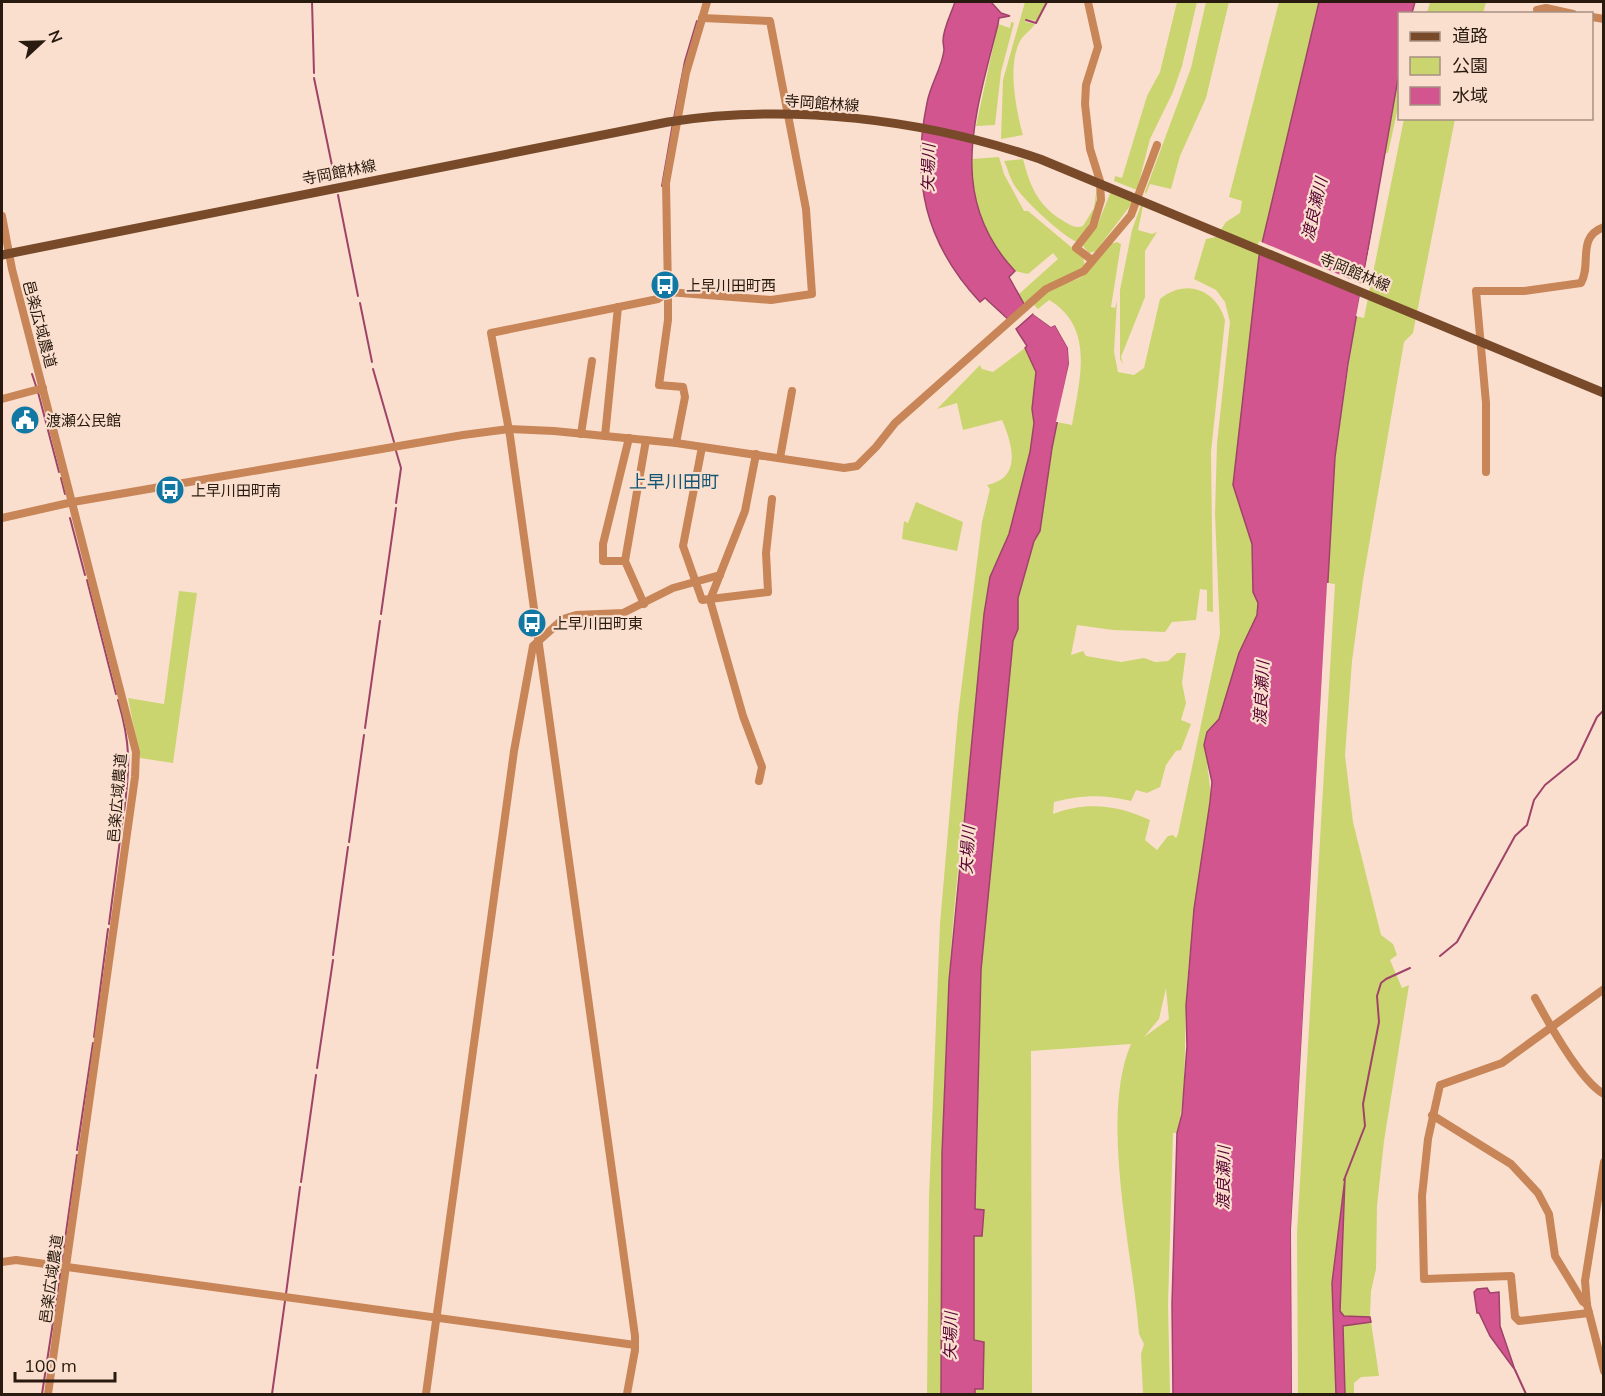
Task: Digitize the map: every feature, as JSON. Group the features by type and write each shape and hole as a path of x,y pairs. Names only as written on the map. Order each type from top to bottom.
{"main road":[{"name":"寺岡館林線","path":"5,254 677,121 796,115 894,123 1008,148 1140,199 1604,393"}],"street":[{"path":"676,444 685,397 683,387 659,385 668,320 666,183 686,73 707,2"},
{"path":"1088,2 1098,47 1086,85 1085,104 1090,149 1100,181 1101,200 1093,226 1076,248 1092,261"},
{"path":"1537,10 1546,8 1564,12"},
{"path":"627,1395 635,1345 509,429 491,333 658,299 668,292 771,300 812,294 806,209 770,21 702,18"},
{"path":"2,518 73,502 509,429 629,438 844,468 857,466 895,423 1028,304 1056,283 1084,271 1131,215 1140,199 1157,145"},
{"name":"邑楽広域農道","path":"2,216 5,254 73,502 130,724 136,764 48,1395"},
{"path":"1486,472 1486,404 1476,291 1524,291 1581,283 1588,239 1596,230 1604,227"},
{"path":"605,436 618,307"},
{"path":"581,434 592,361"},
{"path":"2,399 43,388"},
{"path":"780,458 792,392"},
{"path":"625,561 603,561 603,544 629,438"},
{"path":"644,604 625,561 646,440"},
{"path":"702,447 683,546 702,600 768,592 766,554 772,499"},
{"path":"756,454 745,511 710,600 743,716 762,767 759,782"},
{"path":"426,1395 514,751 531,653 538,640 569,617 623,613 673,588 720,575"},
{"path":"1588,1308 1519,1321 1515,1317 1511,1276 1424,1279 1422,1196 1432,1116 1440,1085 1502,1063 1604,989"},
{"path":"1535,998 1551,1027 1595,1089 1604,1094"},
{"path":"1432,1116 1511,1164 1538,1193 1549,1214 1555,1256 1582,1302 1588,1308"},
{"path":"1604,1162 1585,1281 1588,1308 1604,1371"},
{"path":"2,1262 16,1260 66,1266 635,1345"}],"green space":[{"path":"1025,2 1047,2 1037,21 1026,19 1025,22 1035,24 1022,38 1014,59 1015,99 1023,135 1001,139 1003,80"},
{"path":"1177,2 1197,2 1182,66 1173,92 1150,139 1137,190 1114,181 1115,176 1122,178 1147,96 1160,72"},
{"path":"1206,2 1229,2 1206,98 1180,156 1171,189 1150,184 1146,194 1191,68"},
{"path":"1279,2 1319,2 1259,256 1233,485 1252,544 1253,592 1258,603 1257,615 1239,653 1219,719 1212,727 1206,747 1210,801 1187,980 1182,1102 1177,1133 1173,1133 1168,1305 1170,1394 1143,1394 1141,1354 1144,1344 1139,1334 1125,1226 1118,1147 1118,1109 1122,1074 1131,1044 1031,1051 1032,1394 975,1394 975,1389 983,1389 974,1340 974,1235 982,1235 984,1210 975,1209 978,1031 995,806 1013,641 1018,629 1018,598 1034,541 1040,531 1056,422 1072,425 1081,356 1079,340 1064,312 1049,300 1038,309 1032,303 1051,289 1080,278 1088,272 1111,244 1117,242 1121,244 1111,307 1115,308 1117,301 1114,352 1118,372 1134,375 1144,368 1160,299 1170,293 1179,289 1199,290 1215,301 1225,320 1211,452 1213,612 1207,611 1207,590 1200,589 1196,620 1172,622 1165,632 1113,630 1077,625 1071,655 1083,651 1086,656 1121,662 1144,658 1155,662 1168,661 1177,653 1186,653 1182,683 1186,703 1181,720 1191,724 1181,750 1176,751 1166,765 1160,787 1147,793 1136,790 1131,801 1092,796 1054,802 1053,814 1078,807 1102,806 1126,811 1150,820 1145,840 1157,850 1168,836 1173,835 1176,838 1178,834 1220,634 1215,514 1217,444 1230,322 1225,302 1216,290 1194,279 1206,239 1216,237 1226,222 1240,213 1242,201 1229,197","holes":["1166,988 1169,1019 1144,1037 1159,1019"]},
{"path":"1430,2 1486,2 1483,12 1427,12"},
{"path":"1011,22 1014,23 1001,72 995,125 976,126 998,24 1010,28"},
{"path":"1398,78 1398,108 1388,153 1384,153"},
{"path":"1404,120 1455,120 1413,333 1404,342 1363,580 1352,661 1345,755 1353,822 1381,935 1393,944 1397,955 1390,960 1402,988 1409,985 1384,1141 1377,1206 1376,1269 1371,1291 1370,1317 1344,1316 1340,1311 1344,1189 1332,1283 1336,1394 1298,1394 1297,1233 1335,584 1327,583 1335,457 1356,316 1364,318"},
{"path":"999,157 1004,174 1024,211 1028,211 1083,257 1085,267 1024,304 1019,294 1058,259 1053,253 1028,274 1015,271 1004,259 988,234 977,206 972,159"},
{"path":"1023,159 1032,186 1046,208 1072,226 1083,226 1094,208 1097,186 1093,216 1077,242 1042,216 1017,190 1004,161"},
{"path":"1111,191 1133,202 1096,251 1089,253 1083,246 1099,221"},
{"path":"1141,205 1143,206 1138,230 1152,234 1157,232 1145,251 1145,297 1121,357 1123,364 1120,359 1120,290 1132,230"},
{"path":"1025,348 1036,372 1032,409 1034,423 1030,452 1009,534 990,577 984,614 956,889 949,981 945,1084 941,1394 927,1394 929,1197 940,924 958,715 982,522 990,489 987,485 1006,475 1012,458 1009,439 1002,420 963,430 957,403 937,409 980,365 982,369 993,372"},
{"path":"916,502 963,522 957,551 902,539 904,521 908,523"},
{"path":"179,591 197,593 173,763 140,758 128,698 164,704"},
{"path":"1371,1322 1379,1376 1361,1377 1354,1383 1354,1394 1345,1394 1342,1329 1347,1325"}],"water":[{"name":"矢場川","path":"955,2 991,2 1001,13 1010,16 999,18 975,122 972,153 973,184 980,214 993,243 1015,271 1009,277 1024,304 1011,322 985,298 980,302 961,280 946,257 927,209 922,184 922,131 927,103 943,57 944,32"},
{"name":"渡良瀬川","path":"1319,2 1415,2 1412,12 1398,12 1398,79 1348,364 1335,457 1291,1230 1292,1394 1173,1394 1172,1304 1177,1133 1182,1114 1187,1046 1186,1006 1194,909 1212,782 1204,745 1207,732 1219,719 1239,653 1257,615 1258,603 1253,592 1252,544 1233,485 1259,256"},
{"name":"矢場川","path":"1033,314 1051,327 1055,325 1068,348 1069,364 1052,448 1040,531 1034,541 1018,598 1018,629 1013,641 981,970 975,1209 984,1210 982,1236 974,1236 974,1340 984,1342 983,1389 975,1389 975,1394 941,1394 942,1154 949,981 984,614 990,577 1009,534 1030,452 1034,423 1032,409 1036,372 1025,348 1027,346 1016,329"},
{"path":"1345,1178 1340,1311 1344,1316 1370,1317 1371,1322 1343,1326 1345,1394 1336,1394 1332,1283"},
{"path":"1487,1288 1490,1293 1499,1292 1500,1326 1515,1370 1490,1336 1477,1313 1474,1292 1477,1289"}],"pier":[{"path":"1388,153 1390,157 1359,317 1356,316 1360,295 1256,252 1259,241 1362,284"},
{"path":"1035,312 1051,324 1057,323 1071,347 1072,365 1059,422 1056,422 1069,364 1068,348 1055,325 1051,327 1033,314"},
{"path":"1327,583 1330,583 1294,1230 1295,1394 1292,1394 1291,1230"}],"waterway":[{"path":"312,2 314,73"},
{"path":"1026,20 1036,23 1047,2"},
{"path":"674,118 685,61 697,21"},
{"path":"314,78 335,180"},
{"path":"662,186 673,123"},
{"path":"338,195 358,296"},
{"path":"360,303 372,362"},
{"path":"373,369 394,442"},
{"path":"32,374 36,386"},
{"path":"38,392 59,472"},
{"path":"396,451 401,468 396,503"},
{"path":"61,478 65,494"},
{"path":"381,614 396,508"},
{"path":"70,518 85,575"},
{"path":"87,580 116,694"},
{"path":"365,728 380,621"},
{"path":"118,700 128,756 124,812"},
{"path":"1440,956 1457,942 1515,836 1527,825 1534,800 1545,785 1577,759 1597,717 1604,710"},
{"path":"349,842 364,735"},
{"path":"109,924 123,817"},
{"path":"333,955 348,847"},
{"path":"94,1037 108,929"},
{"path":"317,1068 333,960"},
{"path":"1344,1180 1365,1126 1363,1104 1379,1022 1377,996 1381,983 1410,968"},
{"path":"77,1150 93,1043"},
{"path":"301,1182 316,1075"},
{"path":"62,1261 77,1155"},
{"path":"286,1294 300,1187"},
{"path":"42,1394 61,1270"},
{"path":"272,1394 285,1301"},
{"path":"1515,1370 1526,1394"}],"place":[{"name":"上早川田町西","path":"665,285"},
{"name":"渡瀬公民館","path":"25,420"},
{"name":"上早川田町南","path":"170,490"},
{"name":"上早川田町東","path":"532,623"}],"district":[{"name":"上早川田町","path":"674,481"}]}
